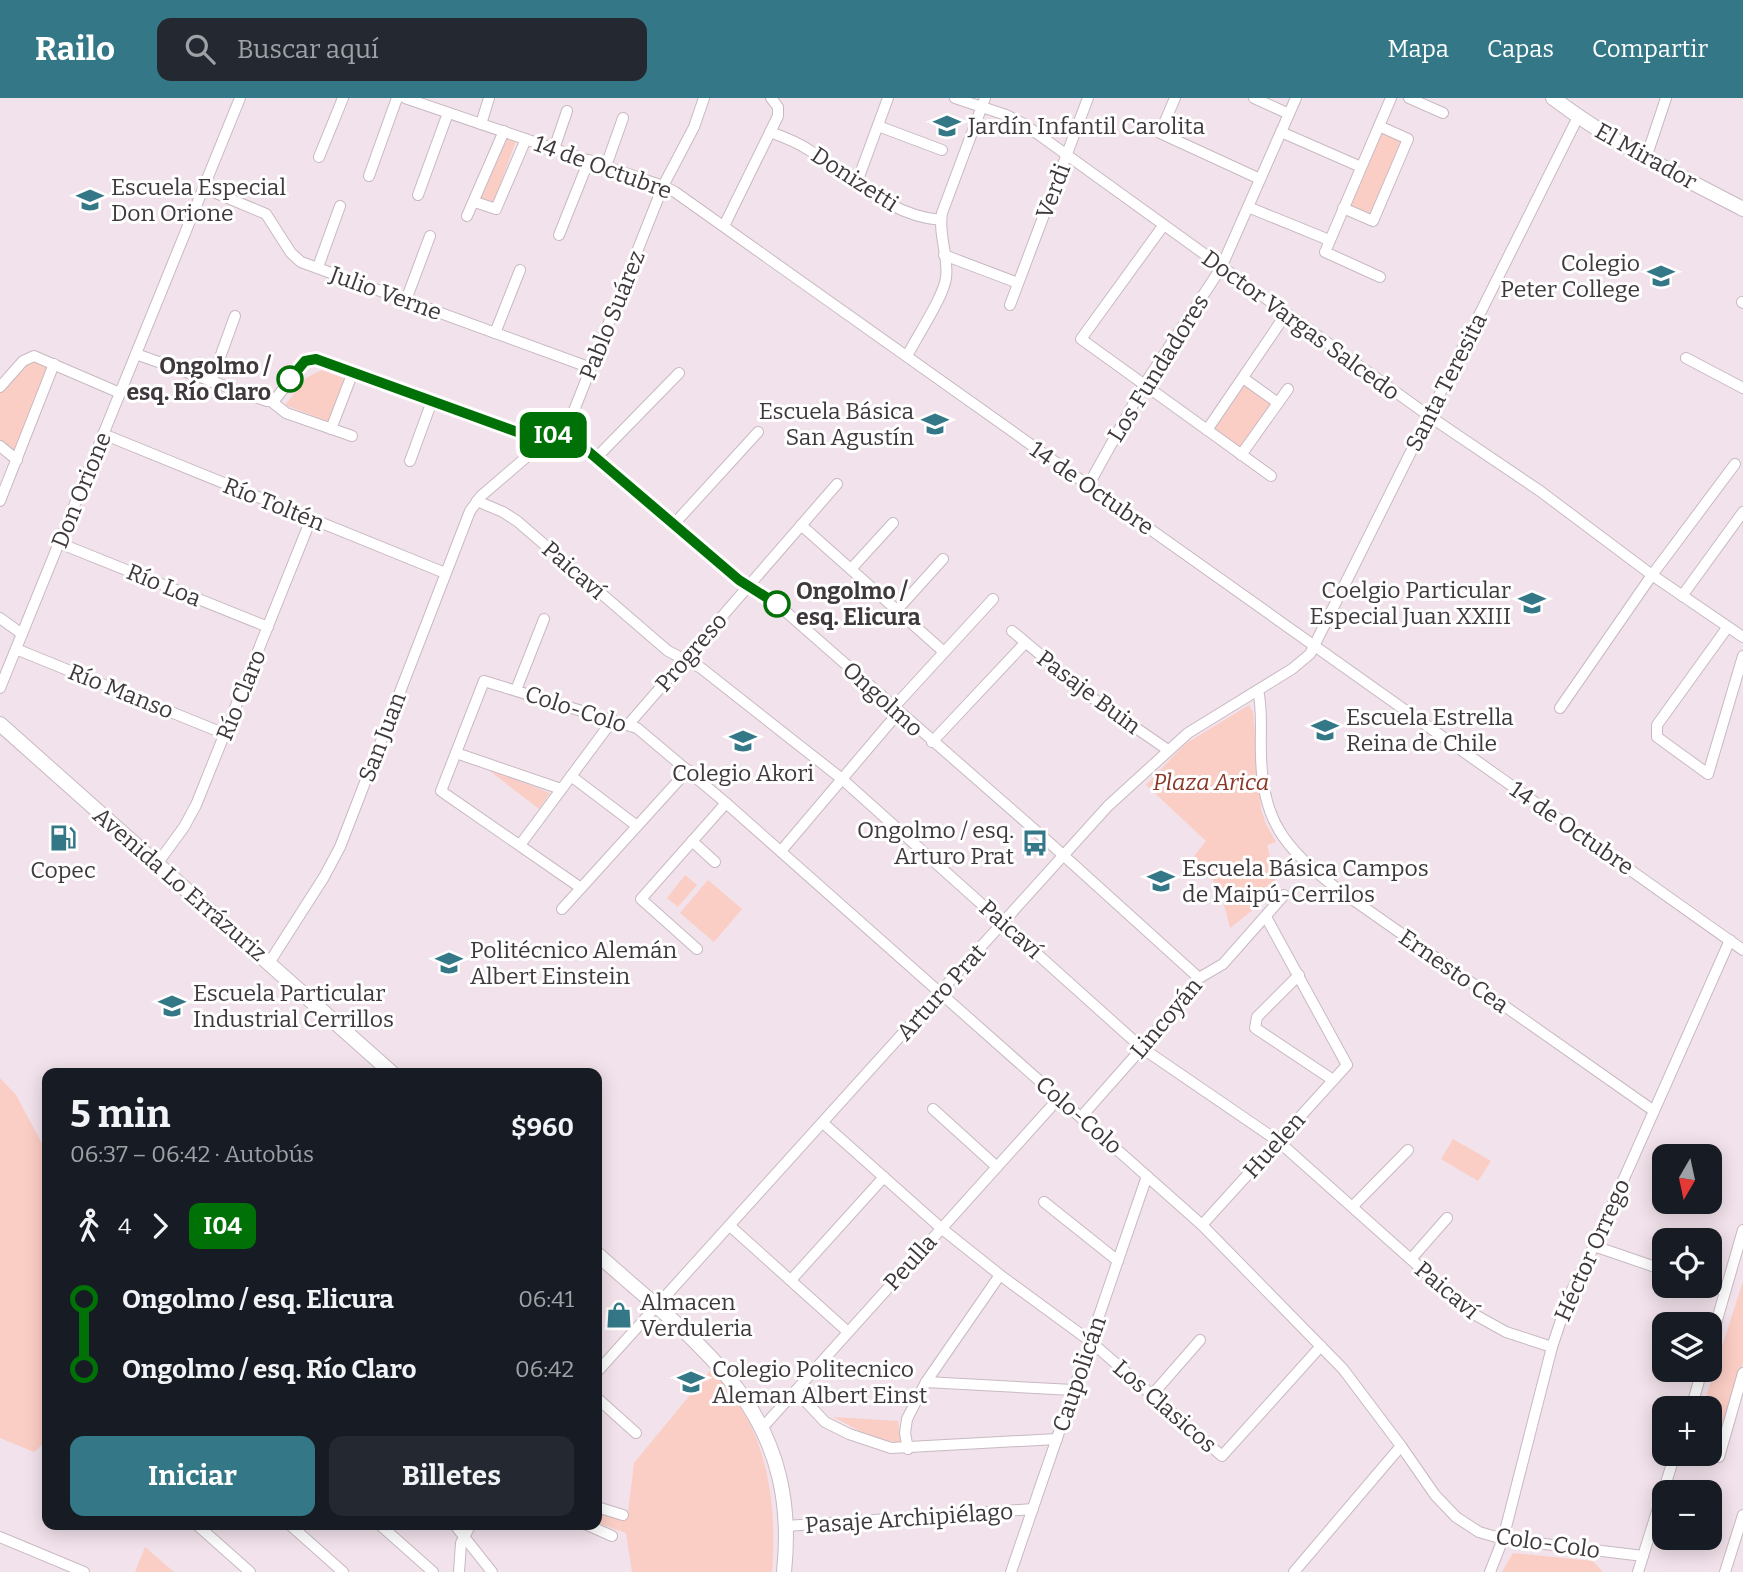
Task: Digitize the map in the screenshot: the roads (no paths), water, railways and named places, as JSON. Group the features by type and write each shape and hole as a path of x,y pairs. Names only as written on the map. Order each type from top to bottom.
{"main road":[{"name":"El Mirador","path":"1553,98 1578,117 1646,158 1743,209"},
{"name":"Avenida Lo Errázuriz","path":"0,724 386,1068"},
{"path":"602,1258 731,1380 763,1427 781,1477 786,1526 784,1572"}],"street":[{"name":"Don Orione","path":"0,688 240,98"},
{"path":"319,157 343,98"},
{"path":"369,176 397,98"},
{"name":"14 de Octubre","path":"405,98 432,102 448,113 663,186 724,226 1743,950"},
{"path":"481,124 489,98"},
{"name":"Pablo Suárez","path":"477,502 561,428 573,413 663,186 694,127 704,98"},
{"path":"724,226 779,111 771,98"},
{"path":"857,182 888,98"},
{"name":"Doctor Vargas Salcedo","path":"955,98 984,103 1024,124 1429,416 1540,491 1682,597 1743,637"},
{"name":"Verdi","path":"1010,305 1088,98"},
{"path":"1175,98 1160,134 1260,179"},
{"path":"1254,98 1289,114"},
{"name":"Los Fundadores","path":"1088,486 1144,385 1221,268 1296,98"},
{"path":"1380,277 1325,252 1391,98"},
{"path":"1409,98 1443,113"},
{"path":"1646,158 1666,98"},
{"path":"907,356 944,285 946,271 941,220 984,103"},
{"path":"554,149 567,111"},
{"path":"418,195 448,113"},
{"name":"Santa Teresita","path":"1315,647 1578,117"},
{"path":"606,166 623,118"},
{"path":"878,126 942,150"},
{"path":"1343,208 1373,221 1408,139 1379,126"},
{"path":"467,216 504,131"},
{"name":"Donizetti","path":"770,132 804,146 890,205 928,219 941,220"},
{"path":"1281,132 1361,167"},
{"path":"475,202 496,209 526,139"},
{"path":"559,235 589,160"},
{"name":"Julio Verne","path":"204,188 261,210 269,217 294,257 591,368"},
{"path":"318,267 340,206"},
{"path":"1248,207 1329,240"},
{"path":"1163,226 1081,339 1271,477"},
{"path":"406,300 430,236"},
{"path":"944,255 1018,283"},
{"path":"495,333 520,270"},
{"path":"1207,430 1286,314"},
{"path":"211,382 235,316"},
{"path":"136,354 260,400 271,401 286,413 352,436"},
{"path":"0,387 28,358 40,357 120,393"},
{"path":"1686,358 1743,388"},
{"path":"271,401 308,359 316,359 545,442"},
{"path":"0,501 54,364"},
{"path":"331,429 353,372"},
{"path":"596,458 679,373"},
{"path":"1243,378 1278,403"},
{"path":"1241,454 1288,389"},
{"path":"410,461 432,401"},
{"name":"Ongolmo","path":"561,428 748,585 777,604 1199,978"},
{"path":"674,524 758,432"},
{"name":"Río Toltén","path":"103,434 445,573"},
{"path":"0,446 17,460"},
{"path":"1560,708 1652,575 1735,464"},
{"name":"Progreso","path":"628,725 837,484"},
{"name":"San Juan","path":"270,963 340,847 466,518 477,502"},
{"name":"Paicaví","path":"477,502 517,520 668,651 701,668 842,779 1142,1048 1278,1141 1459,1303 1482,1320 1506,1332 1552,1347"},
{"path":"1682,597 1743,512"},
{"name":"Río Claro","path":"158,864 191,816 311,519"},
{"path":"851,569 893,523"},
{"path":"801,525 944,652"},
{"name":"Río Loa","path":"59,542 268,627"},
{"path":"897,610 943,559"},
{"path":"781,851 944,652 993,599"},
{"path":"0,618 22,634"},
{"path":"516,690 544,619"},
{"path":"1727,628 1657,725 1655,732 1657,737 1708,774 1743,656"},
{"name":"Pasaje Buin","path":"1012,631 1091,697 1168,750"},
{"path":"932,741 1025,643"},
{"name":"Arturo Prat","path":"602,1366 1108,806 1168,750 1200,725 1300,664 1315,647"},
{"name":"Río Manso","path":"16,649 225,734"},
{"name":"Colo-Colo","path":"456,753 484,681 628,725 644,733 1202,1225 1353,1381 1448,1510 1479,1532 1503,1539 1643,1556"},
{"name":"Ernesto Cea","path":"1258,690 1266,806 1276,829 1290,847 1335,887 1654,1111"},
{"path":"520,845 612,721"},
{"path":"561,789 456,753 441,791 581,888"},
{"path":"562,909 688,770"},
{"path":"571,776 637,826"},
{"path":"697,949 641,899 726,803"},
{"path":"692,841 715,862"},
{"name":"Lincoyán","path":"1081,1117 1199,978 1223,964 1284,895"},
{"path":"1266,917 1299,975 1257,1017 1255,1028 1333,1080"},
{"name":"Héctor Orrego","path":"1490,1572 1503,1539 1552,1347 1569,1296 1594,1246 1730,940"},
{"name":"Huelen","path":"1202,1225 1347,1065 1299,975"},
{"name":"Peulla","path":"763,1427 1059,1098"},
{"path":"933,1110 997,1167"},
{"name":"Los Clasicos","path":"823,1123 941,1228 1090,1341 1222,1456 1321,1346"},
{"path":"1353,1206 1408,1150"},
{"name":"Caupolicán","path":"1011,1572 1147,1175"},
{"path":"791,1280 884,1177"},
{"path":"1044,1202 1118,1261"},
{"path":"1411,1259 1447,1218"},
{"path":"730,1226 848,1332"},
{"path":"1719,1312 1743,1230"},
{"path":"1594,1246 1652,1266"},
{"path":"908,1448 905,1433 907,1419 926,1382 1000,1275"},
{"path":"1152,1395 1200,1340"},
{"path":"1722,1447 1743,1373"},
{"path":"926,1382 1073,1390"},
{"path":"796,1391 825,1422 849,1434 891,1448 1057,1439"},
{"path":"602,1402 636,1433"},
{"path":"1294,1572 1401,1446"},
{"path":"1638,1572 1671,1466"},
{"path":"602,1509 623,1515"},
{"name":"Pasaje Archipiélago","path":"786,1526 1032,1509"},
{"path":"1725,1572 1743,1515"},
{"path":"203,1530 250,1572"},
{"path":"296,1530 344,1572"},
{"path":"386,1530 433,1572"},
{"path":"459,1530 492,1572"},
{"path":"459,1572 461,1543 467,1530"},
{"path":"598,1530 612,1536"},
{"path":"0,1538 83,1572"}],"place":[{"name":"Jardín Infantil Carolita","path":"947,126"},
{"name":"Escuela Especial Don Orione","path":"90,200"},
{"name":"Colegio Peter College","path":"1661,276"},
{"name":"Ongolmo / esq. Río Claro","path":"290,379"},
{"name":"Escuela Básica San Agustín","path":"935,424"},
{"name":"Coelgio Particular Especial Juan XXIII","path":"1532,603"},
{"name":"Ongolmo / esq. Elicura","path":"777,604"},
{"name":"Escuela Estrella Reina de Chile","path":"1325,730"},
{"name":"Colegio Akori","path":"743,741"},
{"name":"Copec","path":"63,838"},
{"name":"Ongolmo / esq. Arturo Prat","path":"1035,843"},
{"name":"Escuela Básica Campos de Maipú-Cerrilos","path":"1161,881"},
{"name":"Politécnico Alemán Albert Einstein","path":"449,963"},
{"name":"Escuela Particular Industrial Cerrillos","path":"172,1006"},
{"name":"Almacen Verduleria","path":"619,1315"},
{"name":"Colegio Politecnico Aleman Albert Einst","path":"691,1382"}],"park label":[{"name":"Plaza Arica","path":"1211,782"}]}
